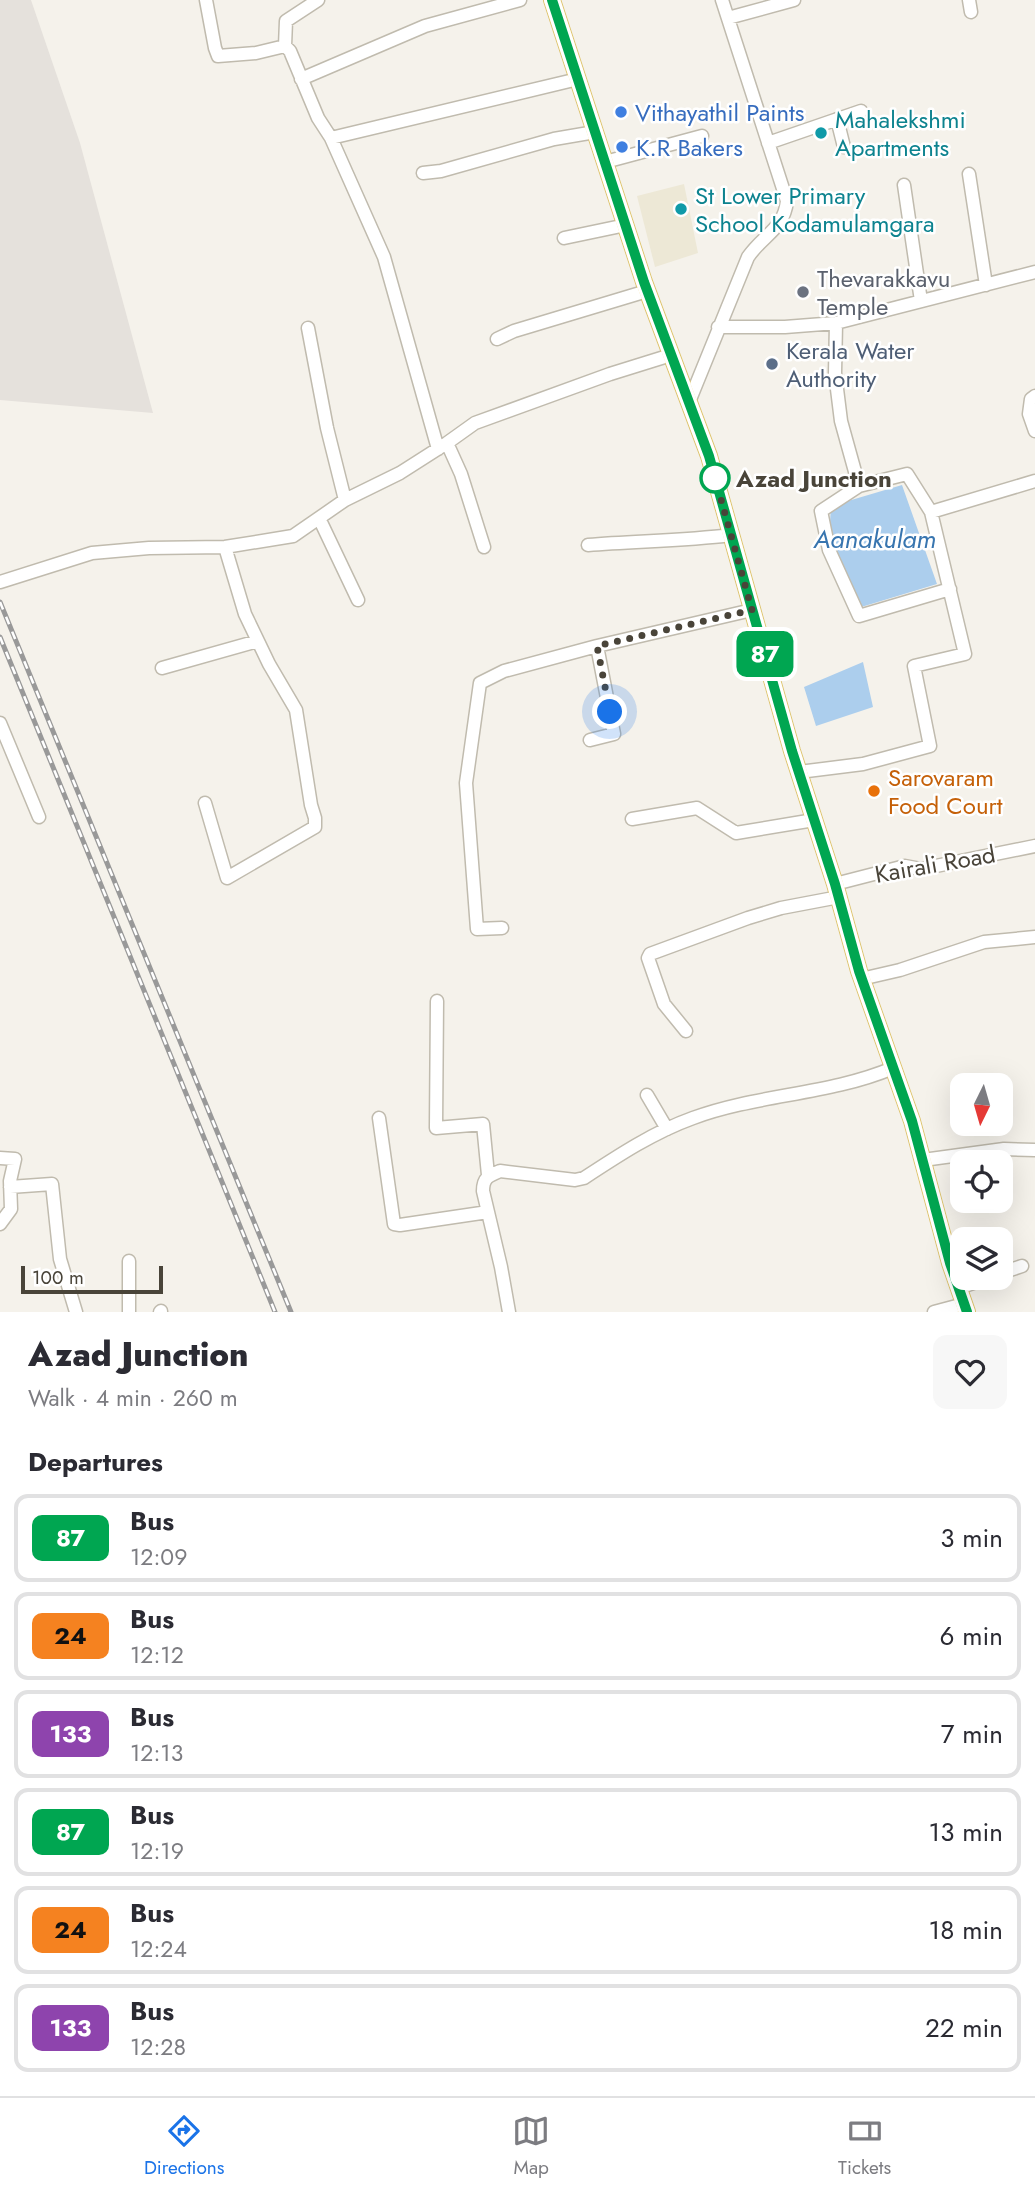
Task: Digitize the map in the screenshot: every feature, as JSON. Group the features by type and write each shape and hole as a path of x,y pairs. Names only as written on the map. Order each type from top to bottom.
{"main road":[{"path":"552,0 647,290 709,456 861,979 912,1121 963,1301"}],"street":[{"path":"206,0 215,52 219,56 256,53 285,46"},
{"path":"318,0 286,21 285,46 290,51 323,128 331,138 384,257 442,446 461,474 484,547"},
{"path":"301,79 425,26 520,0"},
{"path":"689,402 748,257 786,215 785,190 722,0"},
{"path":"728,18 794,0"},
{"path":"331,138 578,79"},
{"path":"768,143 861,111"},
{"path":"837,119 844,147"},
{"path":"423,173 441,171 554,139 595,132"},
{"path":"605,162 702,136"},
{"path":"969,174 986,285"},
{"path":"904,185 921,301"},
{"path":"564,238 626,225"},
{"path":"718,327 785,327 836,323 1035,272"},
{"path":"497,339 514,331 647,290"},
{"path":"836,323 835,373 841,421 859,486"},
{"path":"308,328 327,428 345,500"},
{"path":"0,582 92,553 149,548 225,547 293,536 345,500 400,473 475,423 671,355"},
{"path":"1035,396 1031,399 1028,414 1035,431"},
{"path":"799,772 863,764 930,746 914,666 965,654 950,589 931,512 907,474 859,486 821,511 829,550 859,616 950,589"},
{"path":"931,512 1035,481"},
{"path":"319,518 358,600"},
{"path":"587,545 642,540 688,540 731,534"},
{"path":"205,803 228,878 314,827 315,818 296,710 245,614 225,547"},
{"path":"502,928 477,929 466,783 480,683 504,671 597,646 752,610"},
{"path":"162,668 258,641"},
{"path":"590,740 614,734 597,646"},
{"path":"0,723 39,817"},
{"path":"632,819 697,808 736,833 814,820"},
{"name":"Kairali Road","path":"686,1031 662,999 648,958 650,954 905,866 921,869 1035,846"},
{"path":"861,979 900,970 984,942 1035,937"},
{"path":"437,1001 436,1128 484,1124 488,1175"},
{"path":"509,1312 482,1191 483,1181 488,1175 500,1171 575,1180 584,1178 667,1129 695,1117 771,1098 831,1087 893,1068"},
{"path":"647,1095 667,1129"},
{"path":"379,1118 394,1224 488,1212"},
{"path":"923,1160 1004,1149 1035,1150"},
{"path":"0,1157 15,1159 10,1187 11,1209 0,1224"},
{"path":"10,1187 52,1184 60,1258 76,1312"},
{"path":"129,1261 129,1312"},
{"path":"1013,1268 1022,1265"},
{"path":"934,1312 963,1301"}],"shaded area":[{"path":"0,0 31,0 80,143 153,413 0,400"},
{"path":"684,184 698,253 655,267 637,196"}],"water":[{"name":"Aanakulam","path":"902,485 937,584 858,608 829,539 831,506"},
{"path":"863,662 873,707 816,726 804,687"}],"railway":[{"path":"0,602 291,1312"},
{"path":"0,637 275,1312"}],"bus line":[{"name":"87","path":"552,0 644,282 709,456 792,751 835,884 859,971 912,1121 950,1263 967,1312"}],"place":[{"name":"Vithayathil Paints","path":"621,112"},
{"name":"Mahalekshmi Apartments","path":"821,133"},
{"name":"K.R Bakers","path":"622,147"},
{"name":"St Lower Primary School Kodamulamgara","path":"681,209"},
{"name":"Thevarakkavu Temple","path":"803,292"},
{"name":"Kerala Water Authority","path":"772,364"},
{"name":"Azad Junction","path":"715,478"},
{"name":"Sarovaram Food Court","path":"874,791"}],"route":[{"path":"610,712 597,646 752,610 715,478"}]}
